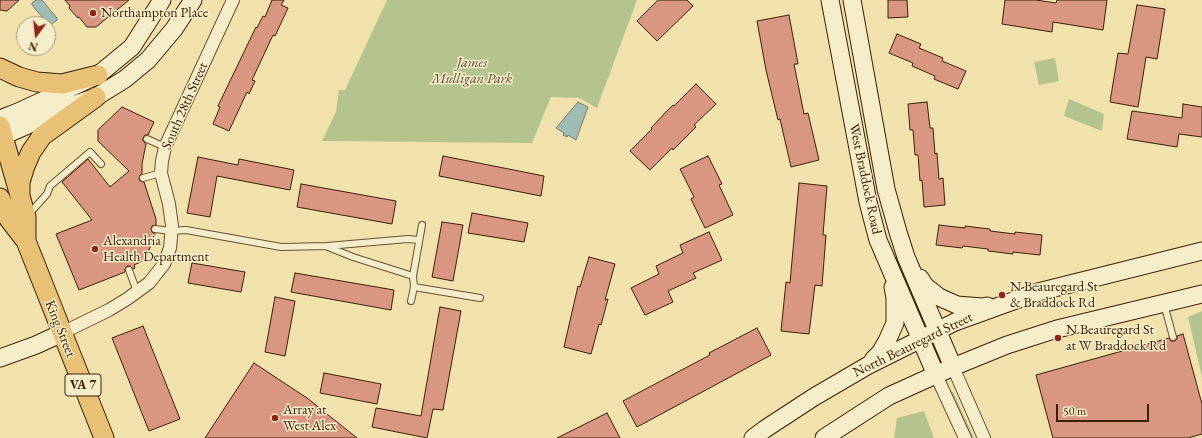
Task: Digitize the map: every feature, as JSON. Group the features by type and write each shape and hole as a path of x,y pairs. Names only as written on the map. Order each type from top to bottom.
{"main road":[{"path":"1,129 18,112 98,75 132,47 162,0"},
{"path":"20,196 20,182 25,166 31,152 42,136 96,97 125,79 148,60 174,29 192,0"},
{"name":"West Braddock Road","path":"830,0 868,202 878,240 936,375"},
{"name":"West Braddock Road","path":"852,0 886,190 906,257 953,367"},
{"path":"0,68 19,77 37,82 62,84 98,75"},
{"path":"1,129 96,97"},
{"name":"King Street","path":"1,129 26,217 26,241"},
{"name":"King Street","path":"0,198 9,219 26,241 104,438"},
{"name":"North Beauregard Street","path":"753,438 814,397 867,366 920,338 955,322 1038,292 1202,251"},
{"path":"906,257 925,286 939,297 957,305 982,307 1004,304"},
{"path":"867,366 880,353 887,341 894,323 895,298 890,269"},
{"path":"824,438 889,396 953,367 1007,345 1057,329 1202,294"},
{"name":"South 28th Street","path":"0,358 36,345 62,333"}],"street":[{"name":"South 28th Street","path":"62,333 109,310 137,292 149,283 164,264 170,248 171,231 169,204 161,173 164,147 233,0"},
{"name":"West Braddock Road","path":"953,367 984,438"},
{"name":"West Braddock Road","path":"936,375 964,438"}],"lane":[{"path":"147,140 164,147"},
{"path":"26,217 47,194 50,186 90,152 101,164"},
{"path":"143,178 161,173"},
{"path":"411,301 414,287 413,276 422,224"},
{"path":"155,229 171,231 186,230 281,247 327,246 408,239 419,240"},
{"path":"327,246 353,257 413,276"},
{"path":"129,270 137,292"},
{"path":"414,287 480,298"},
{"path":"1164,302 1173,337"}],"green space":[{"name":"James Mulligan Park","path":"387,0 637,0 597,108 579,98 551,97 532,143 322,141 336,112 339,90 345,90"},
{"path":"1055,58 1059,81 1039,85 1034,62"},
{"path":"1069,99 1104,114 1102,131 1064,116"},
{"path":"1202,311 1202,377 1188,317"},
{"path":"950,389 954,394 974,438 971,438 949,390"},
{"path":"924,411 934,438 894,438 897,418"}],"water":[{"path":"36,0 42,0 55,16 41,16 32,3"},
{"path":"578,102 588,107 576,140 568,135 567,137 563,135 564,133 556,128"}],"building":[{"path":"0,0 19,0 7,11 0,10"},
{"name":"Northampton Place","path":"65,0 129,0 96,27 87,27 69,8 70,6"},
{"path":"272,0 284,0 281,5 288,8 275,36 273,35 252,80 255,81 249,94 247,92 229,131 213,124 220,107 218,106 256,27 257,28 263,16 265,17"},
{"path":"658,0 687,0 693,6 657,41 637,21"},
{"path":"888,0 907,0 908,17 888,18"},
{"path":"1005,0 1036,0 1056,3 1057,0 1107,0 1103,30 1053,22 1052,32 1002,24"},
{"path":"1137,5 1165,9 1157,59 1146,57 1138,107 1110,102 1118,53 1128,54"},
{"path":"789,15 798,64 794,64 804,114 808,113 819,160 791,167 780,119 778,120 766,70 757,21"},
{"path":"897,34 921,44 919,48 943,58 942,61 966,71 958,89 934,79 935,76 912,66 913,63 889,53"},
{"path":"696,84 716,104 694,125 696,127 673,150 672,148 650,170 630,151 652,129 651,128 667,111"},
{"path":"927,102 930,128 933,128 935,154 937,153 939,179 943,178 945,205 924,207 922,180 920,181 918,155 915,155 913,130 910,130 908,104"},
{"path":"1183,104 1202,107 1202,137 1179,134 1177,147 1127,139 1132,111 1182,118"},
{"path":"122,107 154,122 148,135 145,135 143,138 143,141 146,144 142,164 142,174 140,175 139,179 140,181 144,182 156,219 156,225 152,226 151,229 155,235 145,260 134,265 135,268 133,269 130,266 127,266 125,272 79,290 56,234 92,220 62,182 88,159 110,187 129,171 98,141 98,130"},
{"path":"443,156 544,176 541,196 439,176"},
{"path":"708,156 722,184 719,185 733,215 705,228 691,199 694,197 680,169"},
{"path":"198,157 238,165 239,159 294,170 290,190 217,176 210,217 187,213"},
{"path":"799,183 827,186 823,235 826,235 822,286 815,285 809,334 781,331 786,282 790,283"},
{"path":"301,184 396,201 392,224 297,207"},
{"path":"472,213 528,223 524,242 468,233"},
{"path":"442,222 463,225 453,281 432,277"},
{"path":"939,225 965,228 965,226 1015,234 1015,232 1042,235 1040,255 1013,252 1013,254 963,246 962,248 936,245"},
{"path":"709,232 722,260 693,273 696,278 668,291 673,302 645,315 631,288 659,274 656,266 683,253 680,245"},
{"path":"589,257 615,264 605,300 608,299 601,325 599,324 591,354 564,347 578,286 580,287"},
{"path":"192,263 245,272 241,292 188,283"},
{"path":"295,273 394,290 391,310 291,292"},
{"path":"275,297 295,301 285,356 265,352"},
{"path":"440,307 461,311 443,410 433,409 427,438 372,427 376,408 421,416"},
{"path":"143,326 180,419 149,431 112,338"},
{"path":"757,328 771,355 637,427 623,401 710,355 709,353"},
{"path":"1183,334 1202,404 1202,434 1188,438 1053,438 1036,375 1169,338 1171,341 1175,341 1177,336"},
{"name":"Array at West Alex","path":"254,363 307,398 357,438 205,438"},
{"path":"324,373 381,384 377,404 320,393"},
{"path":"607,413 620,438 557,438"}],"place":[{"name":"Northampton Place","path":"93,13"},
{"name":"Alexandria Health Department","path":"95,249"},
{"name":"N Beauregard St & Braddock Rd","path":"1002,295"},
{"name":"N Beauregard St at W Braddock Rd","path":"1058,338"},
{"name":"Array at West Alex","path":"275,418"}]}
